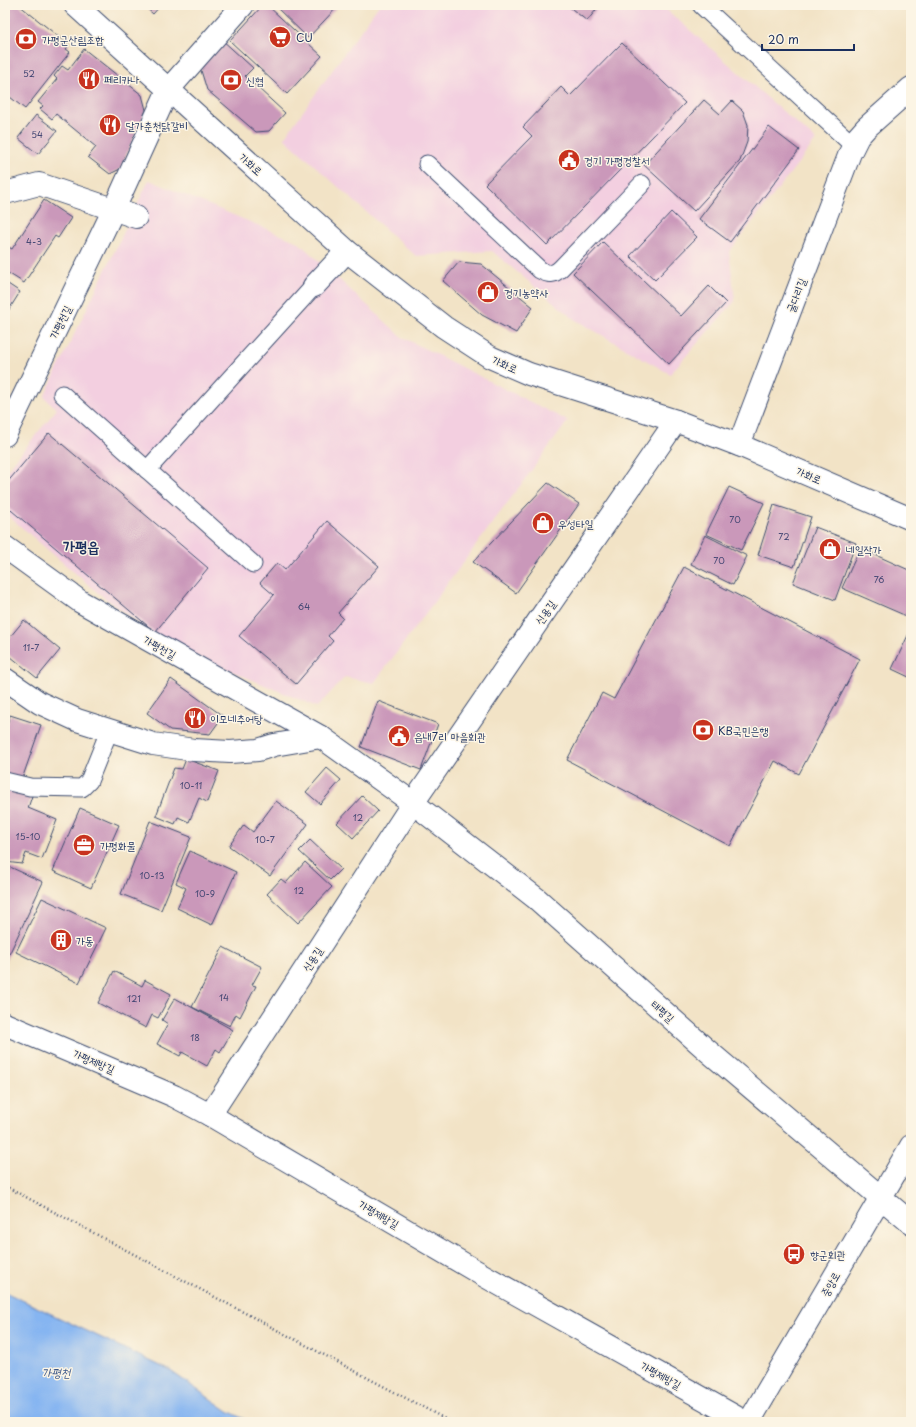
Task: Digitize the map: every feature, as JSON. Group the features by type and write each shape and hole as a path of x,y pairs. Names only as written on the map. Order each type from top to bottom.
{"street":[{"name":"가화로","path":"75,5 347,251 444,327 490,357 529,374 676,421 739,445 911,519"},
{"path":"168,90 243,5"},
{"name":"굴다리길","path":"739,445 850,153 866,128 911,88"},
{"name":"가평천길","path":"5,435 114,209 168,90"},
{"path":"5,193 39,184 136,217"},
{"path":"314,286 347,251"},
{"name":"신용길","path":"210,1115 413,803 676,421"},
{"name":"가평천길","path":"5,547 81,602 321,737"},
{"path":"5,679 40,703 77,720 153,744 194,750 230,752 258,750 274,745 321,737 413,803"},
{"name":"태평길","path":"413,803 537,899 708,1051 911,1223"},
{"name":"가평제방길","path":"5,1024 174,1096 210,1115 481,1274 745,1422"},
{"name":"중앙로","path":"749,1422 911,1146"}],"lane":[{"path":"701,5 854,146"},
{"path":"427,164 546,274 552,274 562,268 642,184"},
{"path":"147,470 314,286"},
{"path":"62,394 253,564"},
{"path":"5,781 30,788 82,788 89,781 112,732"}],"path":[{"path":"5,1186 451,1422"}],"shaded area":[{"name":"경기 가평경찰서","path":"379,5 661,5 816,140 729,252 735,301 670,374 574,319 492,251 416,256 284,138"},
{"path":"149,180 298,242 402,337 568,421 374,683 345,677 317,707 167,644 97,592 5,513 5,473 57,409 44,397"}],"water":[{"name":"가평천","path":"5,1292 169,1370 228,1411 250,1422 5,1422"}],"building":[{"path":"5,5 19,5 69,45 66,49 70,52 25,109 5,93"},
{"path":"143,5 161,5 153,14"},
{"path":"263,5 267,5 322,56 287,94 230,41"},
{"path":"274,5 339,5 308,38"},
{"path":"567,5 600,5 587,21"},
{"path":"221,39 253,68 245,76 285,113 269,131 256,132 207,90 199,64"},
{"name":"경기 가평경찰서","path":"622,43 685,103 547,245 485,184 532,136 523,127 561,87 570,96"},
{"path":"84,49 142,95 146,110 120,169 110,174 88,157 96,147 56,114 52,119 40,109 43,106 38,102 57,79 54,76 62,66 68,70"},
{"path":"704,100 720,114 732,101 743,111 748,125 747,142 740,161 694,211 644,165"},
{"path":"36,115 57,131 38,154 18,138"},
{"path":"769,127 799,150 730,242 699,219"},
{"path":"44,200 71,218 58,238 55,236 24,283 5,271 5,245 12,249"},
{"path":"671,212 697,237 655,280 630,256"},
{"path":"603,242 681,316 709,286 726,303 669,364 573,273"},
{"path":"459,262 481,264 533,307 516,333 482,315 443,281"},
{"path":"5,282 20,292 5,316"},
{"path":"49,433 208,568 155,632 5,505 5,485"},
{"path":"548,483 579,504 516,593 473,562"},
{"path":"729,487 764,503 741,550 706,534"},
{"path":"774,505 811,517 794,567 758,555"},
{"path":"327,521 379,566 338,613 343,618 328,636 333,641 296,684 239,636 274,595 260,583 277,563 285,570"},
{"path":"815,527 856,543 835,600 793,583"},
{"path":"705,535 747,556 733,585 691,564"},
{"path":"860,548 911,571 911,618 842,588"},
{"name":"KB국민은행","path":"684,567 860,659 799,774 775,761 730,846 567,760 602,693 614,699"},
{"path":"24,620 60,650 37,678 5,652 5,643"},
{"path":"911,629 911,678 892,669"},
{"path":"171,679 223,716 210,734 170,730 147,713"},
{"name":"읍내7리 마을회관","path":"378,701 438,724 421,770 361,747"},
{"path":"10,715 41,725 21,782 5,777 5,730"},
{"path":"186,759 219,771 207,802 199,798 189,822 178,817 175,824 156,816 174,768 182,769"},
{"path":"327,768 341,780 320,804 306,792"},
{"path":"5,786 32,796 28,808 57,820 42,859 26,853 22,864 5,862"},
{"path":"362,796 378,811 353,838 337,823"},
{"path":"276,801 308,824 270,876 229,846 244,825 253,832"},
{"path":"80,808 119,825 91,888 53,871"},
{"path":"150,821 191,837 161,910 121,894"},
{"path":"310,840 341,869 330,880 299,851"},
{"path":"190,851 236,872 212,925 177,908 186,888 176,883"},
{"path":"305,862 332,887 298,923 267,894 281,879 286,883"},
{"path":"10,867 43,882 5,963 5,875"},
{"name":"가동","path":"42,898 106,928 79,983 16,952"},
{"path":"223,947 262,967 252,985 256,986 240,1017 236,1014 230,1026 192,1007"},
{"path":"114,971 142,986 145,980 171,994 158,1018 152,1015 146,1028 98,1003"},
{"path":"175,998 233,1030 220,1052 216,1049 207,1066 182,1052 180,1056 157,1044 168,1024 162,1020"}],"place":[{"name":"CU","path":"280,37"},
{"name":"가평군산림조합","path":"26,39"},
{"name":"페리카나","path":"89,79"},
{"name":"신협","path":"231,80"},
{"name":"달가춘천닭갈비","path":"110,125"},
{"name":"경기 가평경찰서","path":"569,160"},
{"name":"경기농약사","path":"488,292"},
{"name":"우성타일","path":"543,523"},
{"name":"네일작가","path":"830,549"},
{"name":"이모네추어탕","path":"195,718"},
{"name":"KB국민은행","path":"703,730"},
{"name":"읍내7리 마을회관","path":"399,736"},
{"name":"가평화물","path":"84,845"},
{"name":"가동","path":"61,940"},
{"name":"향군회관","path":"794,1254"}],"district":[{"name":"가평읍","path":"81,545"}]}
